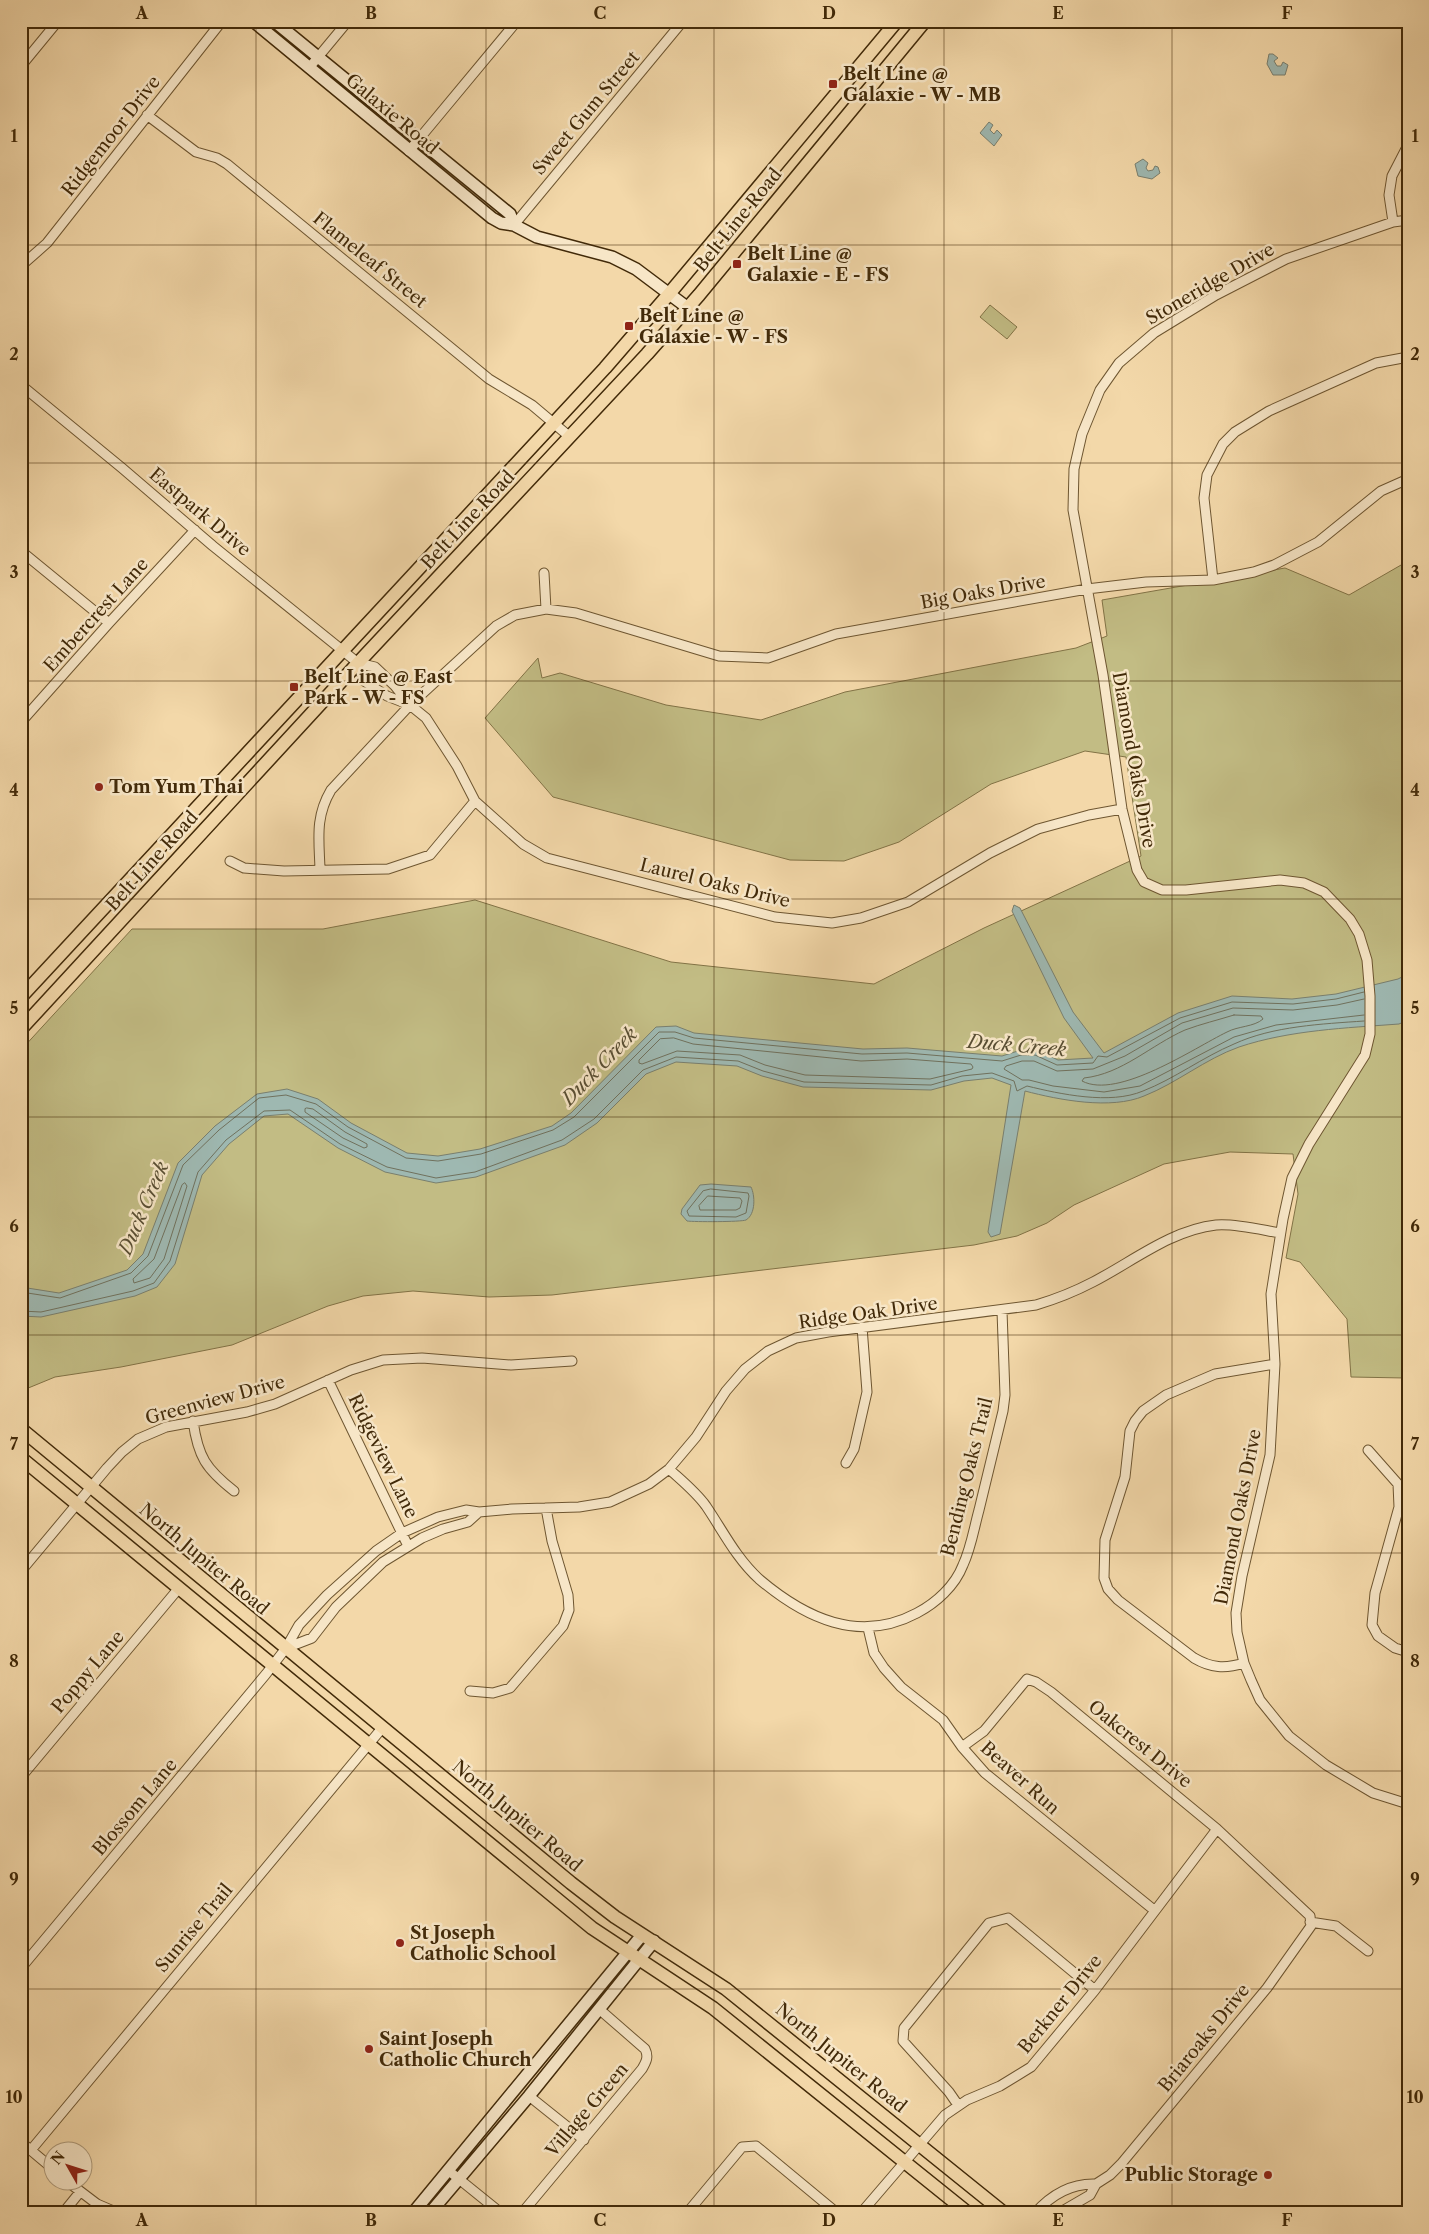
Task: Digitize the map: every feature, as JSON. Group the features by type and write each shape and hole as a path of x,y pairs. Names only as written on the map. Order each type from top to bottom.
{"main road":[{"name":"Belt Line Road","path":"21,997 553,423 669,294 897,21"},
{"name":"Belt Line Road","path":"21,1029 688,308 925,21"},
{"path":"878,44 894,58"},
{"path":"260,739 275,753"},
{"path":"109,902 126,917"},
{"name":"North Jupiter Road","path":"21,1429 540,1858 614,1917 726,1989 1004,2213"},
{"path":"21,1458 598,1932 714,2008 968,2213"},
{"path":"440,1802 453,1786"},
{"path":"526,1874 540,1858"}],"street":[{"path":"21,66 58,21"},
{"name":"Ridgemoor Drive","path":"21,266 47,243 222,21"},
{"name":"Galaxie Road","path":"253,21 492,218 501,223 514,225 537,237 612,257 636,269 688,308"},
{"name":"Galaxie Road","path":"274,21 510,214 514,225"},
{"path":"309,68 348,21"},
{"path":"409,151 517,21"},
{"name":"Sweet Gum Street","path":"514,225 683,21"},
{"name":"Flameleaf Street","path":"147,115 196,152 217,158 227,164 489,379 519,396 570,437"},
{"path":"1393,222 1390,195 1392,176 1408,144"},
{"name":"Stoneridge Drive","path":"1087,590 1073,510 1074,469 1082,434 1100,390 1120,362 1154,333 1216,295 1286,259 1393,222 1408,220"},
{"path":"1213,580 1204,498 1207,475 1223,444 1235,432 1269,411 1376,363 1408,357"},
{"name":"Eastpark Drive","path":"21,385 358,663"},
{"name":"Big Oaks Drive","path":"320,869 318,826 322,805 338,782 410,705 496,626 515,615 546,608 576,613 719,656 768,658 836,634 1087,590 1146,582 1213,580 1254,572 1318,542 1382,491 1408,479"},
{"name":"Embercrest Lane","path":"22,719 195,530"},
{"path":"21,551 108,623"},
{"path":"544,574 546,608"},
{"name":"Diamond Oaks Drive","path":"1087,590 1103,675 1122,809 1137,870 1144,882 1162,890 1186,890 1280,880 1304,883 1324,892 1350,919 1363,945 1367,960 1370,996 1370,1034 1365,1054 1309,1144 1292,1178 1280,1232 1271,1294 1275,1364 1270,1455 1242,1576 1236,1613 1237,1632 1244,1663 1260,1700 1289,1736 1326,1765 1373,1793 1408,1804"},
{"name":"Laurel Oaks Drive","path":"358,663 364,681 387,696 410,705"},
{"name":"Laurel Oaks Drive","path":"358,663 375,667 395,686 410,705 426,718 475,801 522,844 547,858 776,918 832,923 861,918 908,902 990,853 1038,830 1089,815 1122,809"},
{"path":"230,861 244,868 284,871 388,868 430,855 475,801"},
{"name":"Ridge Oak Drive","path":"286,1648 299,1625 327,1594 376,1551 402,1533 438,1517 466,1510 479,1512 579,1507 610,1502 649,1484 668,1468 696,1437 726,1391 745,1369 768,1351 796,1338 862,1327 1002,1311 1036,1305 1062,1297 1174,1238 1198,1228 1218,1225 1280,1232"},
{"name":"Bending Oaks Trail","path":"668,1468 705,1505 738,1557 759,1579 802,1610 828,1622 868,1628 898,1621 930,1606 946,1591 963,1566 1003,1412 1005,1395 1002,1311"},
{"path":"846,1463 854,1449 866,1392 862,1327"},
{"name":"Greenview Drive","path":"21,1571 107,1468 138,1439 166,1427 193,1420 247,1412 275,1404 367,1363 391,1359 422,1358 511,1365 572,1361"},
{"path":"1244,1663 1231,1667 1207,1666 1118,1600 1108,1589 1104,1578 1105,1540 1125,1477 1130,1430 1143,1412 1166,1395 1215,1374 1275,1364"},
{"name":"Ridgeview Lane","path":"328,1380 408,1546"},
{"path":"193,1420 197,1443 203,1460 220,1480 234,1491"},
{"path":"1368,1450 1390,1472 1398,1484 1403,1508 1375,1593 1372,1625 1378,1636 1395,1648 1408,1652"},
{"path":"470,1691 493,1694 510,1688 563,1626 570,1610 568,1595 552,1542 546,1508"},
{"name":"Ridge Oak Drive","path":"286,1648 312,1638 357,1586 383,1562 408,1546 443,1529 468,1522 479,1512"},
{"name":"Poppy Lane","path":"21,1777 179,1588"},
{"name":"Beaver Run","path":"868,1628 874,1653 884,1668 901,1687 943,1720 985,1773 1154,1910"},
{"name":"Blossom Lane","path":"21,1968 286,1648"},
{"name":"Oakcrest Drive","path":"962,1746 984,1731 1027,1679 1036,1682 1051,1692 1218,1828 1298,1903 1310,1916 1310,1922"},
{"name":"Sunrise Trail","path":"30,2150 383,1727"},
{"name":"Berkner Drive","path":"861,2213 945,2115 958,2105 1000,2086 1031,2066 1095,1990 1218,1828"},
{"path":"958,2105 949,2092 902,2041 904,2028 989,1923 1008,1918 1095,1990"},
{"path":"1310,1922 1336,1926 1368,1951"},
{"name":"Briaroaks Drive","path":"1059,2213 1090,2195 1096,2184 1110,2175 1121,2164 1267,1988 1311,1926 1310,1922"},
{"path":"413,2213 642,1935"},
{"path":"430,2213 529,2096 654,1941"},
{"name":"Village Green","path":"522,2213 642,2070 647,2055 644,2049 599,2009"},
{"path":"529,2096 584,2140"},
{"path":"21,2142 42,2160"},
{"path":"687,2213 742,2147 748,2145 756,2146 837,2213"},
{"path":"448,2171 501,2213"},
{"path":"1035,2213 1054,2195 1068,2188 1082,2183 1096,2184"},
{"path":"63,2213 80,2192 97,2204 118,2213"}],"shaded area":[{"path":"990,305 1017,327 1007,339 980,317"},
{"path":"1408,561 1408,1383 1405,1378 1351,1377 1347,1319 1300,1262 1286,1258 1298,1194 1293,1154 1230,1152 1164,1164 1074,1205 1047,1223 1017,1236 974,1245 552,1295 489,1297 413,1291 363,1296 328,1306 232,1345 121,1367 55,1377 21,1391 21,1050 132,929 323,929 475,900 671,962 874,984 984,928 1141,856 1126,757 1085,751 991,784 899,842 844,861 790,860 553,797 485,718 538,658 542,678 560,673 666,705 761,720 845,692 1076,648 1107,636 1102,600 1285,568 1349,595"}],"water":[{"path":"1269,54 1273,54 1278,58 1274,61 1277,66 1281,66 1283,62 1288,65 1285,75 1273,75 1267,64"},
{"path":"989,122 993,125 990,130 994,134 997,130 1002,135 994,146 980,133"},
{"path":"1143,159 1148,163 1146,168 1148,171 1153,170 1155,166 1158,167 1160,173 1152,179 1138,176 1135,164"},
{"path":"1014,905 1020,908 1073,1012 1104,1053 1178,1013 1232,996 1292,999 1336,994 1398,979 1408,974 1408,1020 1399,1024 1298,1033 1258,1041 1214,1058 1168,1085 1131,1100 1101,1103 1085,1102 1053,1098 1025,1091 1000,1234 991,1237 988,1232 1011,1085 992,1078 964,1081 931,1090 803,1087 762,1076 737,1066 676,1062 646,1074 597,1123 565,1145 476,1177 436,1183 385,1172 338,1148 288,1114 264,1116 229,1144 202,1175 175,1264 157,1287 135,1296 41,1317 21,1316 21,1287 59,1293 127,1270 143,1254 178,1163 215,1126 257,1094 287,1089 318,1099 351,1123 407,1153 438,1156 480,1149 552,1126 571,1113 656,1027 676,1026 694,1033 863,1049 907,1048 1002,1056 1021,1050 1037,1050 1058,1060 1093,1058 1064,1018 1012,911"},
{"path":"700,1185 751,1187 754,1204 749,1217 746,1220 736,1221 687,1221 681,1214 682,1209"}],"place":[{"name":"Belt Line @ Galaxie - W - MB","path":"833,84"},
{"name":"Belt Line @ Galaxie - E - FS","path":"737,264"},
{"name":"Belt Line @ Galaxie - W - FS","path":"629,326"},
{"name":"Belt Line @ East Park - W - FS","path":"294,687"},
{"name":"Tom Yum Thai","path":"99,787"},
{"name":"St Joseph Catholic School","path":"400,1943"},
{"name":"Saint Joseph Catholic Church","path":"369,2049"},
{"name":"Public Storage","path":"1268,2175"}],"water label":[{"name":"Duck Creek","path":"1017,1045"},
{"name":"Duck Creek","path":"599,1066"},
{"name":"Duck Creek","path":"143,1208"}]}
